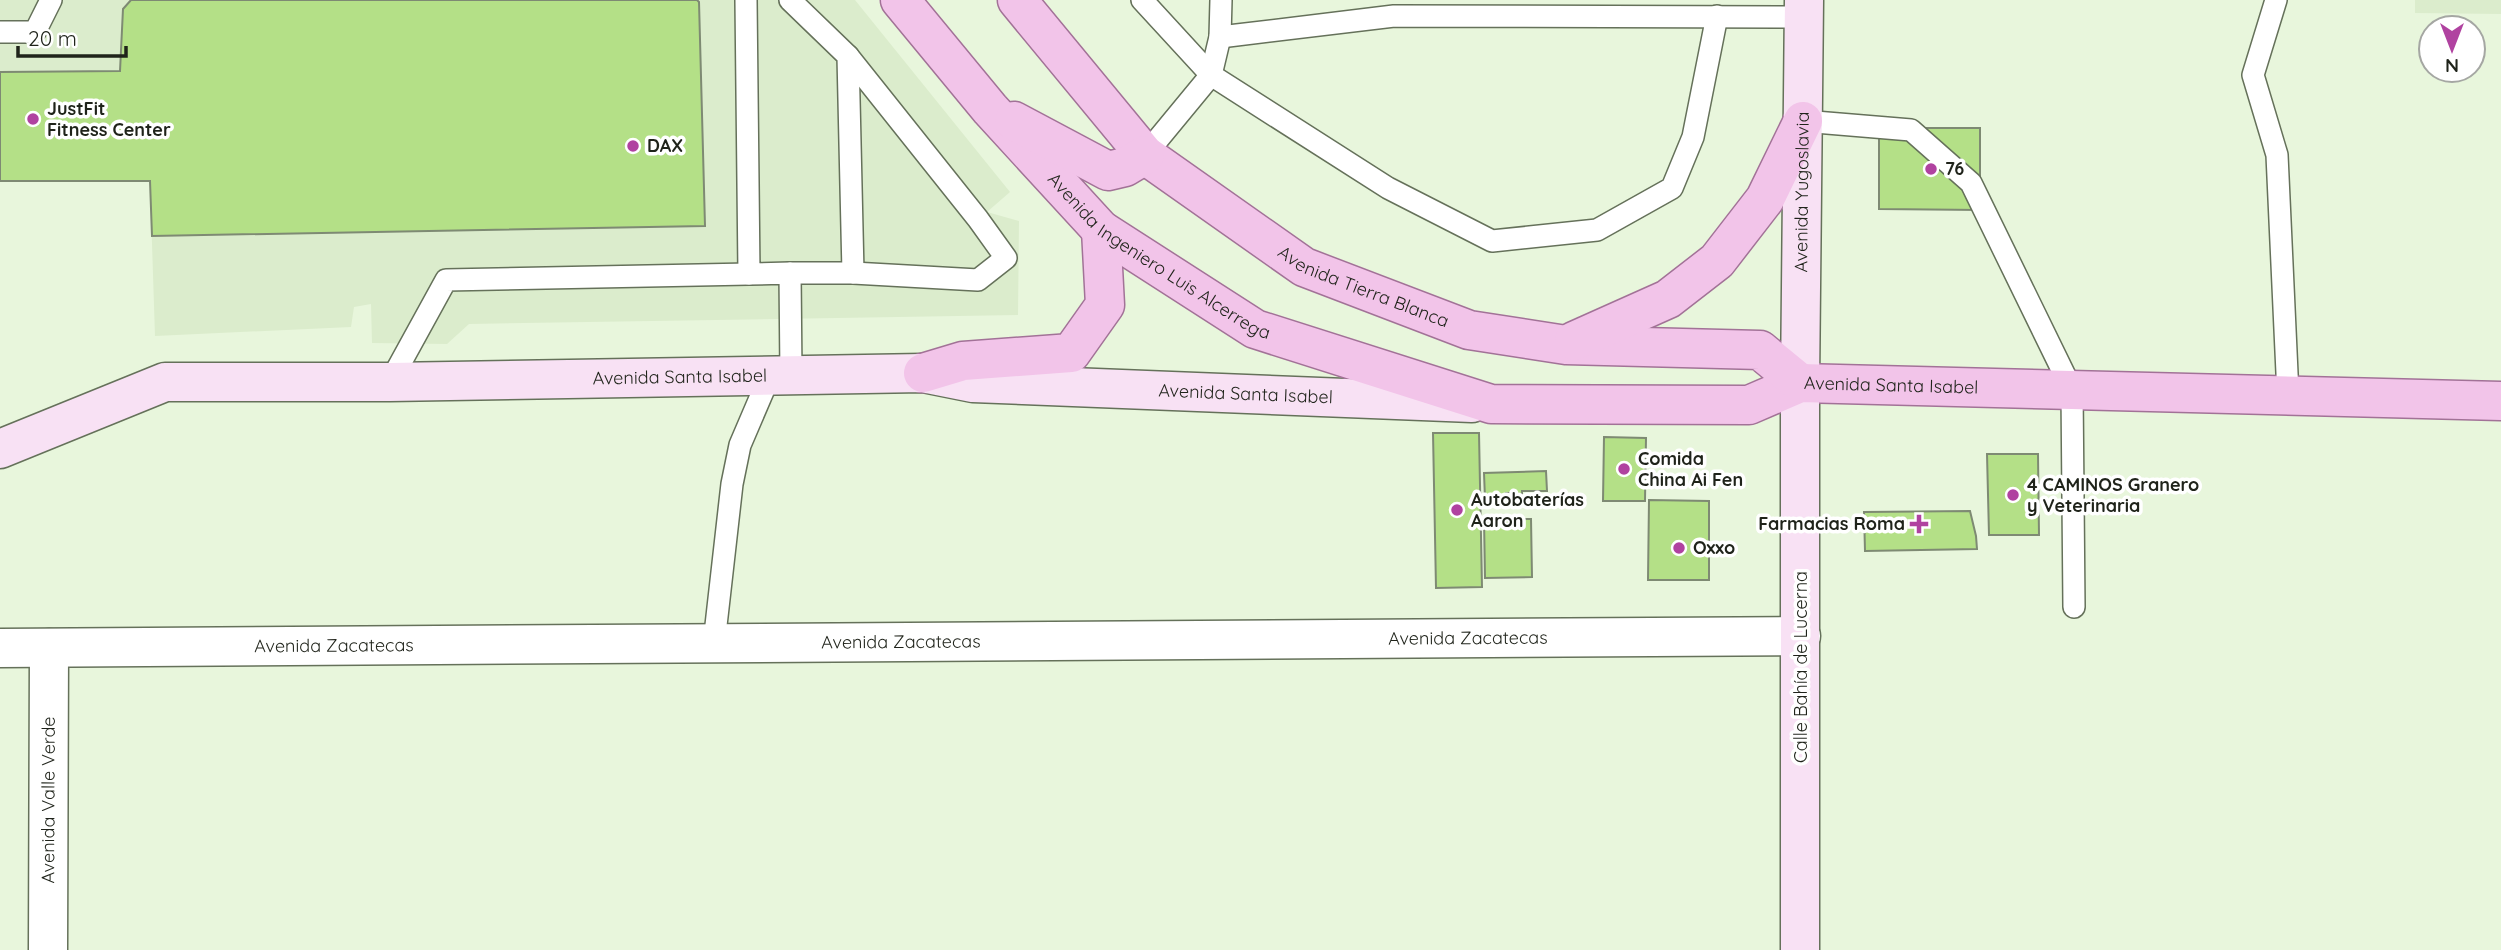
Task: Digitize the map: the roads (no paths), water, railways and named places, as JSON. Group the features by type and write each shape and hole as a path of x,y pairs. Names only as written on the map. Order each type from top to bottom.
{"main road":[{"name":"Avenida Ingeniero Luis Alcerrega","path":"900,0 990,109 1101,230 1255,329 1492,404"},
{"name":"Avenida Tierra Blanca","path":"1017,0 1145,155 1304,267 1469,330 1566,345 1760,350 1800,383"},
{"path":"990,109 1108,170 1125,167 1145,155"},
{"path":"1566,345 1668,299 1717,261 1765,199 1803,121"},
{"path":"923,373 963,361 1071,353 1105,305 1101,230"},
{"name":"Avenida Santa Isabel","path":"1492,404 1749,405 1800,383 2501,401"}],"street":[{"name":"Avenida Yugoslavia","path":"1800,383 1804,9"},
{"name":"Avenida Santa Isabel","path":"0,449 165,382 390,382 923,373 973,383 1492,404"},
{"name":"Calle Bahía de Lucerna","path":"1800,383 1800,950"},
{"name":"Avenida Zacatecas","path":"0,648 1801,636"},
{"name":"Avenida Valle Verde","path":"48,950 49,648"}],"lane":[{"path":"0,32 35,32 51,0"},
{"path":"746,0 749,274"},
{"path":"390,382 446,279 853,273 978,280 1006,258 848,56 790,0"},
{"path":"1142,0 1211,75 1388,188 1492,241 1598,230 1672,188 1693,137 1717,16"},
{"path":"1145,155 1211,75 1220,37 1221,0"},
{"path":"2276,0 2253,75 2277,155 2288,395"},
{"path":"1220,37 1394,16 1717,16 1804,9"},
{"path":"848,56 853,273"},
{"path":"1803,121 1911,130 1971,183 2072,390 2074,607"},
{"path":"714,643 732,484 740,445 781,375 790,274"}],"place":[{"name":"JustFit Fitness Center","path":"33,119"},
{"name":"DAX","path":"633,146"},
{"name":"76","path":"1931,169"},
{"name":"Comida China Ai Fen","path":"1624,469"},
{"name":"4 CAMINOS Granero y Veterinaria","path":"2013,495"},
{"name":"Autobaterías Aaron","path":"1457,510"},
{"name":"Farmacias Roma","path":"1919,524"},
{"name":"Oxxo","path":"1679,548"}]}
